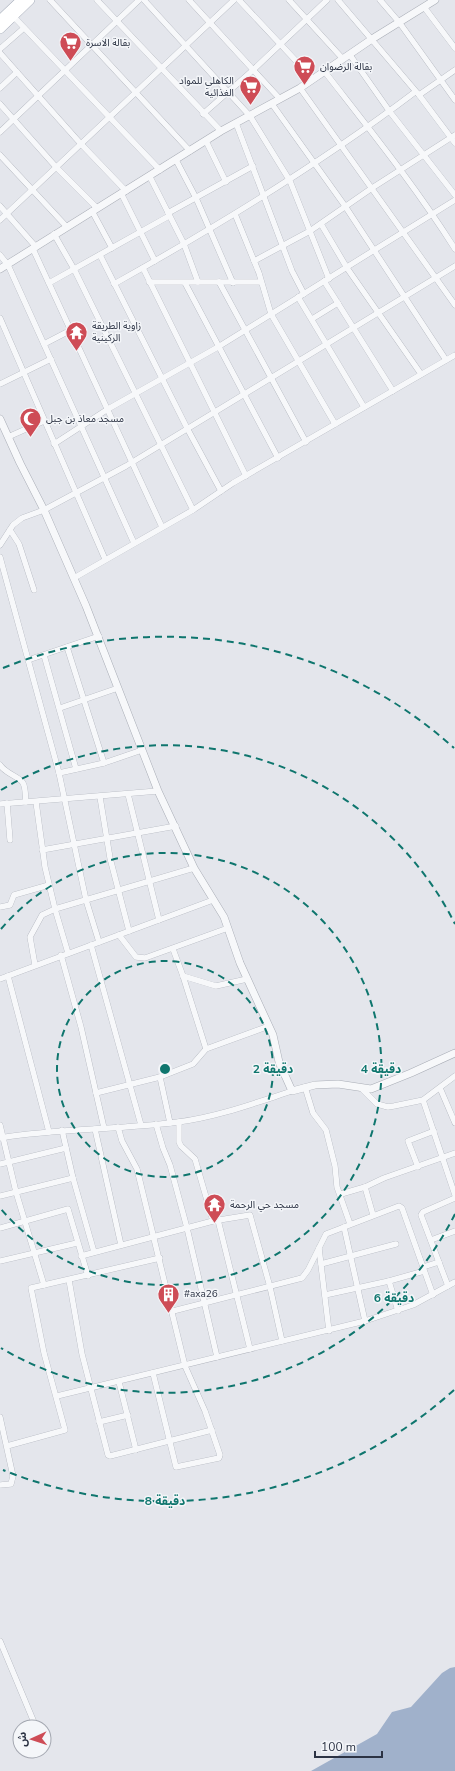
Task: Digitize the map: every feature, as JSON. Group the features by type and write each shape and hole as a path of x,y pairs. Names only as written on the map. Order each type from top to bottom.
{"main road":[{"path":"0,20 21,0"},
{"path":"0,29 30,0"}],"street":[{"path":"50,0 190,151"},
{"path":"96,0 203,114 221,131"},
{"path":"0,132 66,71 139,0"},
{"path":"144,0 250,116 290,181 310,231 326,280 338,303 393,391"},
{"path":"189,0 280,99"},
{"path":"0,220 234,0"},
{"path":"239,0 313,80"},
{"path":"289,0 343,59"},
{"path":"203,114 254,70 308,20 327,0"},
{"path":"338,0 453,137 455,144"},
{"path":"380,0 399,22 440,80 452,92 455,100"},
{"path":"0,269 66,226 150,177 221,131 313,80 372,39 435,0"},
{"path":"424,7 455,48"},
{"path":"13,16 160,170"},
{"path":"0,49 24,28"},
{"path":"0,53 124,192 141,233 155,261"},
{"path":"350,55 390,112 455,195"},
{"path":"114,284 290,181 390,112 455,70"},
{"path":"0,88 17,72"},
{"path":"325,72 401,170 432,213 455,249"},
{"path":"300,88 455,305"},
{"path":"0,104 94,210 112,248"},
{"path":"272,104 345,206 446,360"},
{"path":"236,123 292,270 304,294"},
{"path":"254,261 284,247 310,231 372,188 453,137"},
{"path":"206,141 226,182"},
{"path":"0,155 66,226"},
{"path":"176,160 196,198 233,283"},
{"path":"49,283 141,233 168,214 253,166"},
{"path":"150,177 184,244 198,282"},
{"path":"54,444 108,409 218,347 374,252 403,231 455,200"},
{"path":"0,206 34,248 162,527"},
{"path":"234,214 254,261 271,314 335,424"},
{"path":"321,224 347,268 379,312 420,374"},
{"path":"54,234 74,269 159,444 193,510"},
{"path":"0,255 8,264 134,543"},
{"path":"100,255 187,428 221,491"},
{"path":"0,545 13,525 22,518 44,510 75,491 131,461 243,395 455,266"},
{"path":"143,268 246,476"},
{"path":"149,282 261,282"},
{"path":"219,282 306,442"},
{"path":"184,283 278,458"},
{"path":"298,297 364,407"},
{"path":"312,319 338,303"},
{"path":"0,318 105,560"},
{"path":"44,344 71,330"},
{"path":"74,578 193,510 246,476 455,355"},
{"path":"0,384 51,359"},
{"path":"0,419 44,510 74,578 158,791 176,826 194,868 224,917 247,979 269,1026 279,1062 292,1091"},
{"path":"8,437 44,421"},
{"path":"10,530 19,544 34,590"},
{"path":"0,557 59,773 86,900 99,942"},
{"path":"28,660 98,636"},
{"path":"67,647 104,764"},
{"path":"44,655 76,769"},
{"path":"60,708 85,701 118,688"},
{"path":"59,773 104,764 142,750"},
{"path":"0,765 6,773 20,779 23,783 26,802"},
{"path":"0,804 65,800 158,791"},
{"path":"128,794 159,920"},
{"path":"100,797 106,838 129,931"},
{"path":"36,802 42,850 49,884 68,953"},
{"path":"7,803 10,840"},
{"path":"42,850 176,826"},
{"path":"35,965 30,934 42,915 55,909 194,868"},
{"path":"0,907 10,904 14,895 49,884"},
{"path":"0,978 214,900"},
{"path":"119,935 131,952 136,957 141,958 173,949 228,928"},
{"path":"91,945 141,1125"},
{"path":"173,949 206,1049"},
{"path":"61,955 81,1027 104,1128"},
{"path":"8,976 49,1132"},
{"path":"183,976 216,986 247,979"},
{"path":"96,1093 160,1077 193,1064 206,1049 269,1026"},
{"path":"2,1138 62,1130 179,1122 231,1110 320,1084 343,1084 371,1089 455,1053"},
{"path":"361,1088 372,1101 382,1106 394,1106 423,1100 455,1076"},
{"path":"160,1077 170,1123"},
{"path":"306,1087 313,1113 326,1130 335,1166 337,1187 341,1194 350,1224"},
{"path":"440,1088 455,1123"},
{"path":"423,1100 455,1196 421,1213 448,1286"},
{"path":"179,1122 179,1142 195,1160 216,1220 250,1349"},
{"path":"0,1124 2,1138 16,1192 44,1285"},
{"path":"156,1124 170,1165 187,1228 217,1357"},
{"path":"118,1127 122,1141 137,1170 155,1236 185,1366 212,1430 220,1455 219,1458 176,1467 153,1374"},
{"path":"95,1128 121,1245"},
{"path":"62,1130 73,1178 94,1252"},
{"path":"418,1167 408,1141 434,1131"},
{"path":"0,1164 66,1148"},
{"path":"341,1194 365,1187 384,1178 455,1153"},
{"path":"0,1196 73,1178"},
{"path":"365,1187 373,1216"},
{"path":"173,1311 270,1287 304,1276 326,1234 400,1206 433,1295"},
{"path":"0,1228 68,1209 88,1276"},
{"path":"81,1256 216,1220 250,1215 270,1287 282,1341"},
{"path":"344,1227 365,1321"},
{"path":"431,1240 455,1231"},
{"path":"0,1261 77,1243"},
{"path":"321,1264 396,1244"},
{"path":"319,1248 329,1331"},
{"path":"7,1446 63,1431 65,1427 44,1353 30,1289 160,1258"},
{"path":"325,1295 389,1281 424,1269 439,1262"},
{"path":"69,1280 76,1329 107,1453 110,1456 212,1430"},
{"path":"389,1281 398,1311"},
{"path":"57,1396 153,1374 365,1321 398,1311 433,1295 455,1282"},
{"path":"119,1382 136,1450"},
{"path":"99,1422 128,1415"},
{"path":"0,1417 13,1481 11,1484 0,1485"},
{"path":"0,1641 33,1719"}],"water":[{"path":"455,1667 455,1771 311,1771 377,1734 392,1712 411,1707 442,1673"}],"place":[{"name":"بقالة الاسرة","path":"70,62"},
{"name":"بقالة الرضوان","path":"305,86"},
{"name":"الكاهلي للمواد الغذائية","path":"250,106"},
{"name":"زاوية الطريقة الركينية","path":"76,352"},
{"name":"مسجد معاذ بن جبل","path":"30,438"},
{"name":"مسجد حي الرحمة","path":"215,1224"},
{"name":"#axa26","path":"168,1314"}]}
